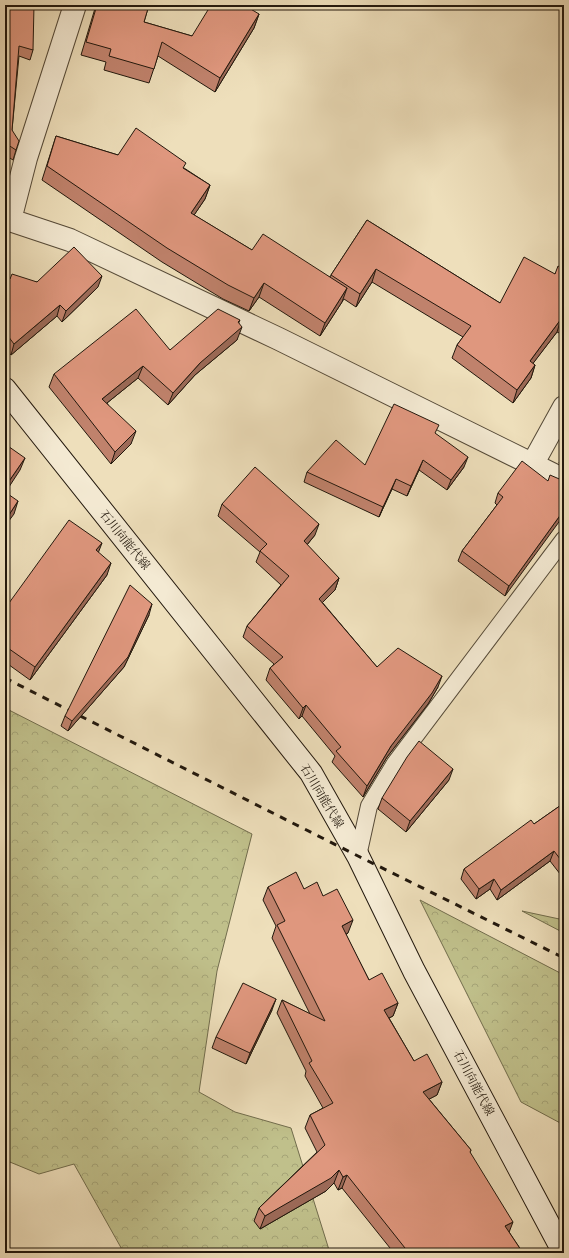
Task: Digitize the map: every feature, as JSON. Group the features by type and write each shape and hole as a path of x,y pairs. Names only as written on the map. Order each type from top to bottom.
{"main road":[{"path":"75,5 7,220 70,240 286,343 564,480"},
{"name":"石川向能代線","path":"5,389 311,773 358,856 414,971 564,1253"},
{"path":"532,465 564,407"}],"lane":[{"path":"358,856 369,806 395,763 564,539"}],"green space":[{"path":"5,708 252,834 217,971 199,1092 235,1112 291,1128 330,1253 124,1253 74,1164 39,1174 5,1160"},
{"path":"420,900 564,975 564,1125 521,1102"},
{"path":"522,911 564,920 564,933"}],"building":[{"path":"5,5 34,5 33,50 19,46 12,130 19,141 16,150 5,143"},
{"path":"97,5 149,5 144,22 192,36 211,5 244,5 259,14 220,78 162,42 154,69 109,56 111,49 86,42"},
{"path":"136,128 186,163 183,168 210,185 191,213 252,250 263,234 347,288 325,323 264,283 254,298 228,285 167,248 47,166 56,136 118,155"},
{"path":"367,220 500,303 524,257 555,274 558,266 564,269 564,321 561,319 530,361 535,365 517,390 457,345 471,326 376,269 360,294 331,275"},
{"path":"74,247 102,276 66,311 60,305 14,344 5,332 5,278 10,279 12,274 37,282"},
{"path":"136,309 170,350 218,309 240,320 238,322 242,327 200,363 173,393 143,366 102,399 136,431 115,452 54,374"},
{"path":"394,404 439,425 435,433 468,457 451,480 423,460 411,486 396,479 383,507 307,472 336,440 365,465"},
{"path":"5,444 25,458 5,487"},
{"path":"522,461 548,481 550,475 564,481 564,510 509,586 462,551 503,497 498,493"},
{"path":"255,467 319,524 304,541 339,578 319,599 377,667 398,648 442,676 432,693 391,746 367,786 336,751 341,747 306,705 303,708 270,668 283,657 247,626 289,576 260,551 267,544 222,504"},
{"path":"5,492 18,501 5,521"},
{"path":"69,520 102,543 96,550 111,563 35,667 5,646 5,600 9,603"},
{"path":"130,585 152,604 128,657 72,721 65,716"},
{"path":"419,741 453,769 410,821 382,798 407,757"},
{"path":"564,803 564,864 554,851 501,890 494,879 479,889 464,869 531,820 534,824"},
{"path":"296,872 304,889 317,882 323,896 337,889 353,920 342,926 369,980 382,973 398,1003 384,1010 414,1061 427,1054 442,1082 423,1092 471,1150 470,1152 513,1222 505,1226 523,1253 397,1253 405,1248 347,1175 343,1177 339,1170 331,1178 265,1216 259,1208 325,1145 310,1115 333,1103 309,1063 312,1061 282,1000 325,1021 277,925 285,921 268,887"},
{"path":"243,983 276,999 250,1053 216,1037"}],"railway":[{"path":"5,678 564,958"}]}
